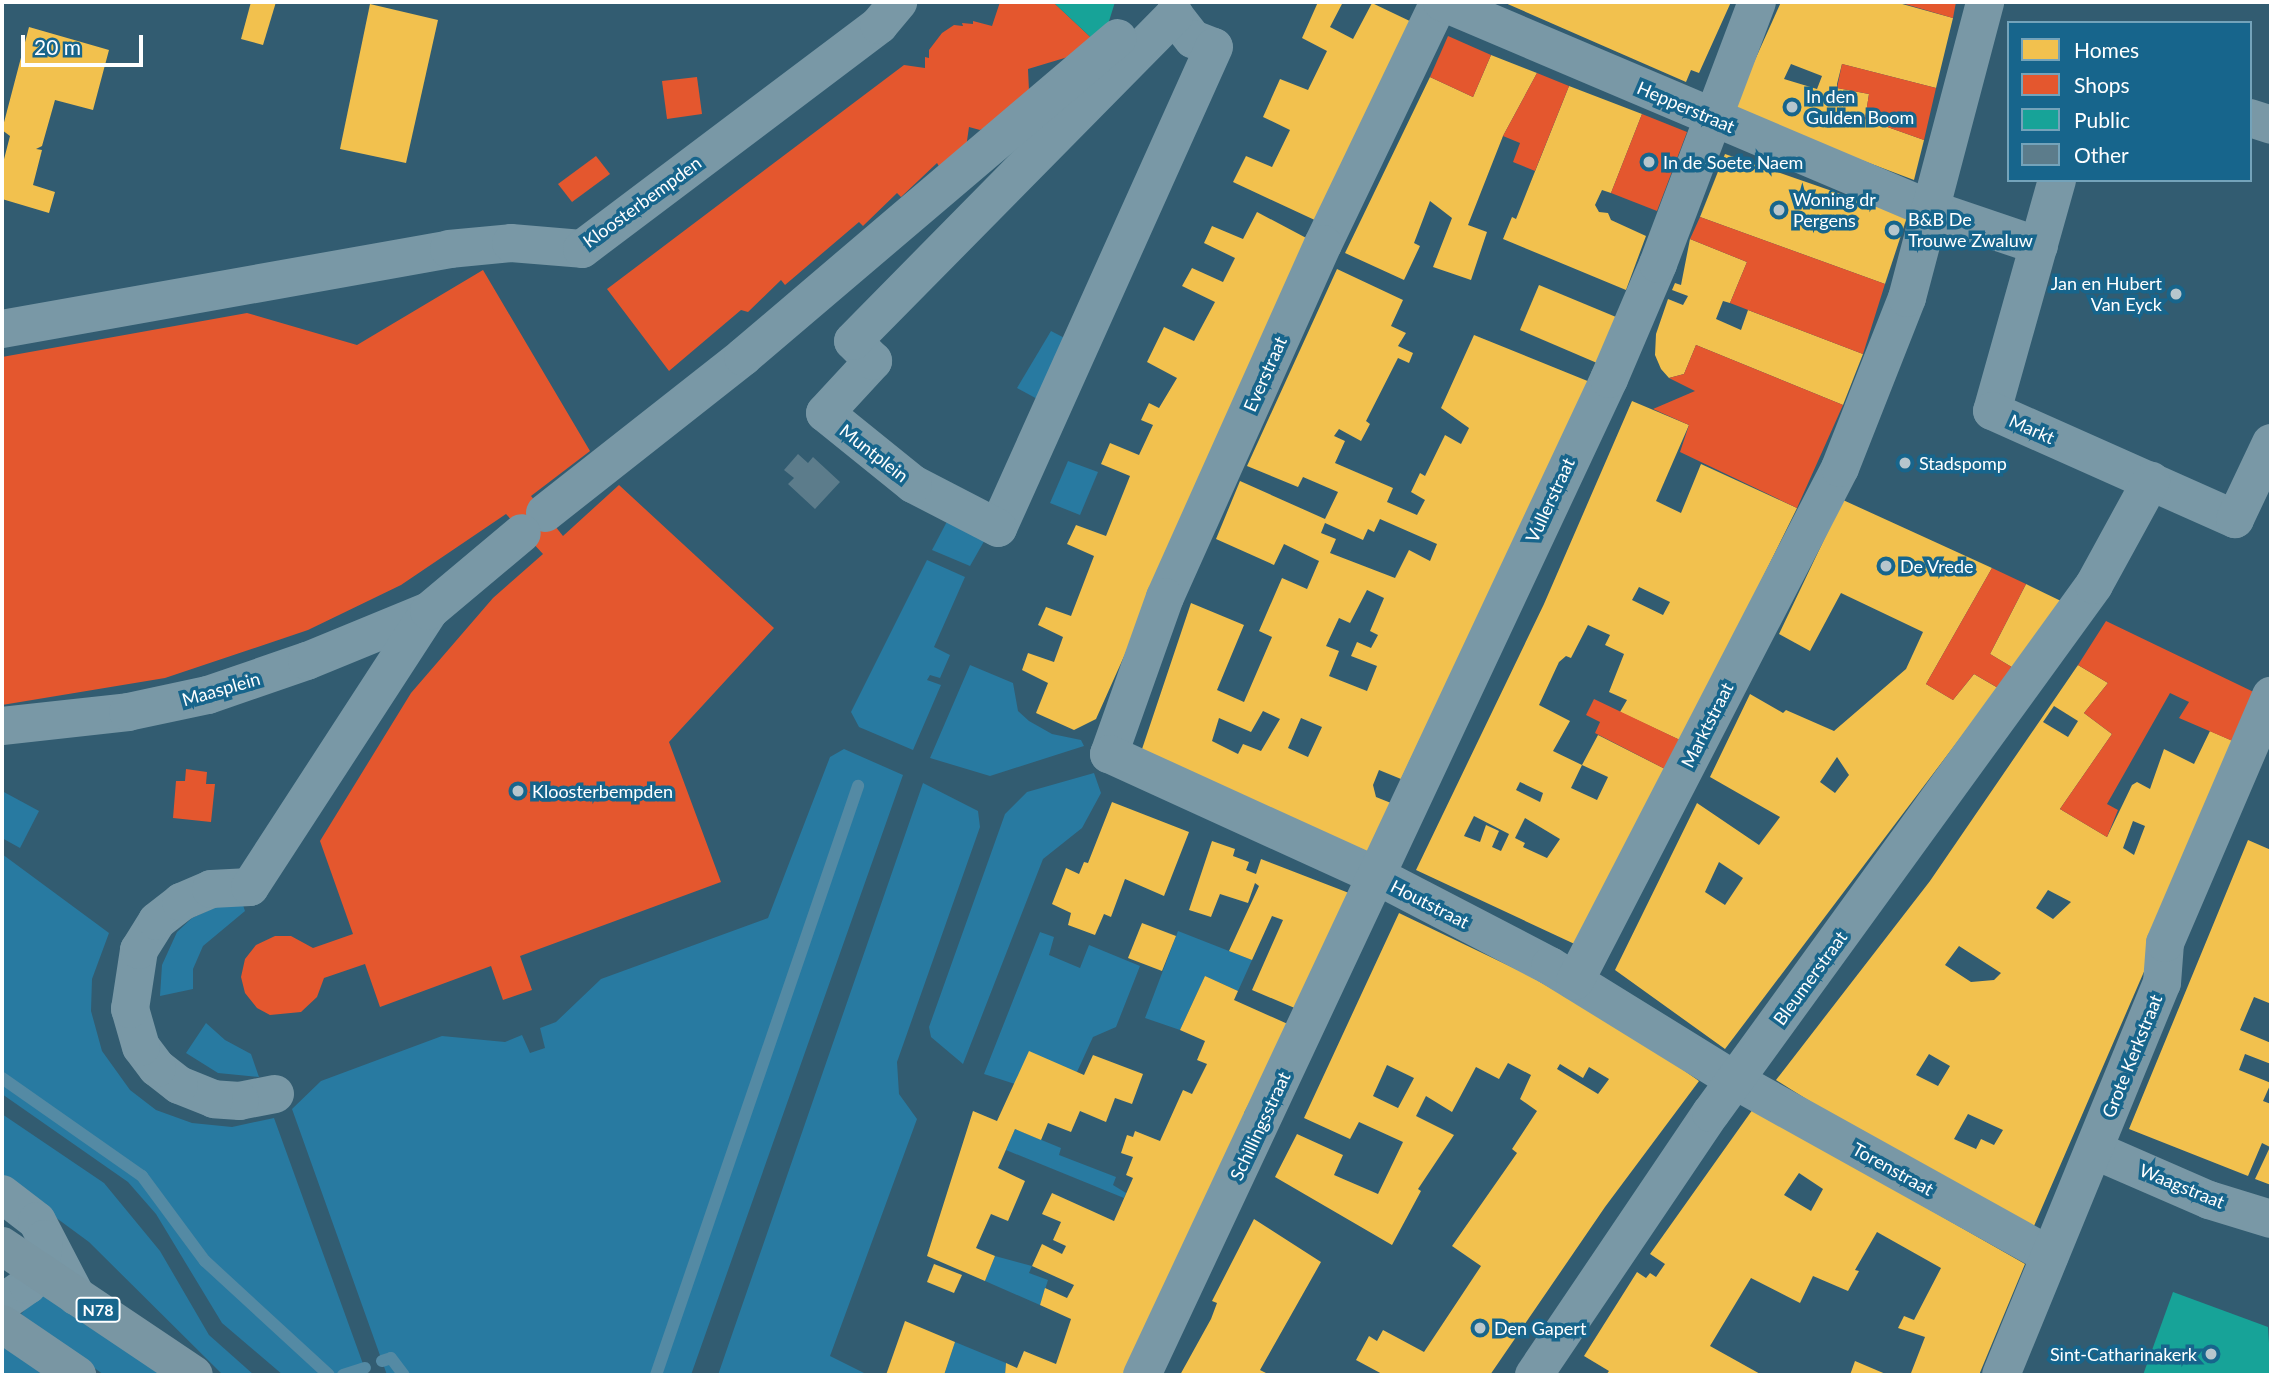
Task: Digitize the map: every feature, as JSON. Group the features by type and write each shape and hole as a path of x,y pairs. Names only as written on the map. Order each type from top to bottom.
{"main road":[{"name":"N78","path":"2,1246 194,1375"},
{"path":"2,1324 77,1375"}],"street":[{"name":"Kloosterbempden","path":"2,328 449,249 512,243 582,249 879,25 898,2"},
{"path":"275,1094 240,1101 214,1099 179,1085 157,1068 141,1047 132,1023 130,996 135,965 147,934 181,902 211,889 250,887 429,611 534,523 765,339 1107,50 1154,2"},
{"name":"Hepperstraat","path":"1440,2 1930,209"},
{"name":"Everstraat","path":"1109,754 1165,597 1323,244 1440,2"},
{"name":"Vullerstraat","path":"1379,877 1562,472 1609,379 1658,264 1757,2"},
{"path":"1985,2 1930,209 2039,246"},
{"name":"Muntplein","path":"1174,15 1193,39 1214,47 998,528 913,484 825,413 873,361 853,341 1174,15"},
{"path":"2252,119 2271,125"},
{"name":"Markt","path":"2056,182 1992,411 2235,519 2271,443"},
{"name":"Marktstraat","path":"1575,981 1840,468 1907,298 1930,209"},
{"name":"Bleumerstraat","path":"1534,1375 1569,1319 1736,1081 2094,586 2151,481"},
{"name":"Maasplein","path":"2,726 128,712 208,695 294,666 429,611"},
{"name":"Grote Kerkstraat","path":"2001,1375 2162,983 2165,943 2271,696"},
{"name":"Houtstraat","path":"1109,754 1379,877 1575,981 1736,1081"},
{"name":"Schillingsstraat","path":"1142,1375 1379,877"},
{"name":"Torenstraat","path":"1736,1081 2050,1256"},
{"name":"Waagstraat","path":"2094,1150 2209,1200 2271,1219"},
{"path":"2,1194 27,1210 43,1232 76,1296"},
{"path":"2,1303 28,1285 37,1269 43,1232"}],"shaded area":[{"path":"1051,331 1080,346 1052,407 1017,388"},
{"path":"1068,461 1098,472 1080,515 1050,503"},
{"path":"953,510 991,529 970,566 932,550"},
{"path":"927,560 965,577 934,647 950,655 940,678 930,675 927,680 941,685 913,750 859,727 851,712"},
{"path":"970,665 1013,683 1018,711 1029,721 1052,734 1081,740 1084,746 990,776 930,758"},
{"path":"844,749 903,775 691,1375 387,1375 292,1109 321,1081 442,1036 505,1042 522,1035 530,1053 545,1048 540,1028 556,1022 601,979 768,918 830,757"},
{"path":"1094,773 1101,793 1082,828 1043,859 963,1064 931,1037 929,1027 1005,814 1027,792"},
{"path":"923,783 978,811 980,827 897,1062 899,1094 917,1119 830,1356 868,1375 718,1375"},
{"path":"2,791 39,811 20,848 2,838"},
{"path":"2,854 109,933 92,979 91,1011 102,1051 130,1090 156,1110 192,1123 232,1127 274,1118 367,1375 283,1375 222,1323 156,1214 128,1182 2,1094"},
{"path":"240,896 245,911 203,946 193,969 193,989 160,996 162,965 177,932 192,918"},
{"path":"1178,931 1252,960 1238,991 1205,976 1180,1030 1145,1018"},
{"path":"1040,932 1054,937 1049,955 1080,968 1089,945 1140,966 1116,1027 1093,1037 1077,1072 1015,1084 984,1074"},
{"path":"206,1023 225,1040 251,1054 259,1077 218,1073 186,1053"},
{"path":"2,1114 104,1183 160,1251 209,1335 254,1375 223,1375 89,1242 2,1178"},
{"path":"1015,1129 1061,1148 1059,1155 1116,1177 1113,1185 1126,1193 1124,1198 1006,1150"},
{"path":"995,1256 1032,1266 1029,1273 1048,1280 1040,1305 985,1281"},
{"path":"45,1288 165,1375 104,1375 21,1314"},
{"path":"955,1342 1006,1363 1005,1375 944,1375"},
{"path":"2,1344 46,1375 2,1375"}],"building: Homes":[{"path":"251,2 276,2 263,45 241,39"},
{"path":"1318,2 1343,2 1330,27 1353,39 1372,3 1416,24 1319,222 1233,182 1246,156 1272,167 1290,130 1263,117 1280,79 1308,90 1327,51 1302,38"},
{"path":"1503,2 1731,2 1699,73 1691,70 1686,82"},
{"path":"1781,2 1895,2 1953,18 1936,88 1842,64 1837,84 1837,88 1869,94 1865,119 1924,140 1914,180 1732,111","holes":["1791,64 1822,76 1817,89 1784,79"]},
{"path":"370,4 438,20 406,163 340,149"},
{"path":"29,27 109,50 93,110 55,100 42,146 36,149 42,150 33,185 55,192 49,213 2,199 2,167 10,136 2,130"},
{"path":"1491,55 1537,73 1503,136 1468,225 1487,232 1471,280 1433,267 1452,218 1430,201 1414,243 1420,246 1404,280 1345,253 1430,77 1473,97"},
{"path":"1569,86 1642,114 1611,193 1602,190 1595,205 1599,212 1608,213 1611,220 1646,236 1626,290 1503,239 1512,217 1516,219"},
{"path":"1725,154 1907,217 1885,284 1700,217"},
{"path":"1257,212 1310,240 1096,719 1074,730 1036,713 1048,683 1022,670 1028,653 1054,662 1063,637 1038,625 1046,607 1071,616 1094,556 1067,544 1076,525 1106,536 1130,476 1101,464 1110,443 1139,455 1153,425 1141,420 1149,403 1159,408 1177,378 1147,362 1164,327 1194,341 1215,302 1182,286 1192,268 1223,282 1235,258 1204,243 1212,226 1243,239"},
{"path":"1690,239 1747,262 1730,303 1723,301 1716,319 1741,330 1748,310 1863,354 1843,405 1696,345 1684,374 1669,378 1661,369 1655,355 1656,334 1668,299 1683,305 1688,296 1672,290 1675,283 1681,285"},
{"path":"1337,269 1403,300 1391,326 1406,333 1398,346 1413,353 1409,363 1398,358 1366,421 1370,424 1361,441 1339,429 1334,436 1345,441 1335,463 1393,488 1387,502 1417,515 1425,500 1411,492 1420,473 1425,476 1445,435 1461,444 1469,428 1441,408 1474,335 1590,382 1401,779 1379,770 1373,785 1376,797 1391,803 1369,852 1140,755 1191,603 1244,625 1217,690 1244,702 1272,637 1259,631 1282,578 1307,589 1319,561 1284,544 1274,565 1216,539 1240,481 1325,519 1338,492 1303,477 1298,487 1247,466","holes":["1380,519 1437,544 1430,561 1409,550 1395,578 1330,553 1336,539 1321,533 1325,523 1363,540 1368,529 1374,532","1367,590 1384,598 1370,631 1378,635 1371,648 1357,642 1351,656 1377,666 1367,691 1329,676 1339,651 1326,646 1339,618 1350,623","1263,711 1280,719 1261,751 1243,744 1238,754 1212,741 1219,718 1251,732","1301,718 1322,727 1308,757 1288,748"]},
{"path":"1539,285 1616,317 1597,363 1520,330"},
{"path":"1632,401 1689,425 1656,501 1681,513 1701,464 1797,508 1682,741 1620,712 1627,700 1609,692 1624,654 1605,645 1610,635 1588,625 1571,658 1566,656 1559,662 1539,705 1570,721 1553,751 1582,765 1598,735 1669,771 1581,947 1416,870 1544,604","holes":["1639,587 1670,602 1663,615 1632,600","1582,765 1608,777 1597,800 1571,788","1520,782 1543,793 1540,802 1516,790","1474,816 1509,834 1501,851 1492,847 1499,831 1486,825 1480,842 1464,836","1525,818 1560,839 1547,858 1523,847 1525,843 1515,838"]},
{"path":"1843,500 1992,568 1926,684 1953,700 1974,674 1998,688 1725,1049 1615,970 1697,803 1759,845 1780,817 1710,777 1750,694 1783,713 1786,710 1834,731 1906,669 1923,632 1841,593 1810,651 1779,634","holes":["1837,757 1849,775 1835,793 1820,782","1719,862 1743,878 1725,905 1705,892"]},
{"path":"2026,584 2063,602 2020,672 1990,654"},
{"path":"2078,665 2108,683 2084,713 2112,734 2060,809 2107,837 2132,785 2137,782 2150,789 2164,749 2194,764 2210,731 2242,745 2034,1226 1867,1137 1776,1080 1930,881","holes":["2054,706 2078,721 2068,737 2043,722","2133,821 2145,826 2134,855 2123,848","2048,890 2071,902 2053,919 2036,908","1959,946 2001,973 1994,980 1971,982 1945,965","1929,1054 1950,1066 1938,1086 1916,1075","1968,1114 2003,1130 1994,1145 1981,1139 1976,1149 1954,1139"]},
{"path":"1112,802 1189,832 1164,896 1125,879 1111,917 1104,914 1095,935 1068,925 1071,913 1052,904 1066,868 1079,874 1084,862 1088,863"},
{"path":"2248,840 2271,850 2271,998 2269,1003 2254,997 2240,1030 2271,1043 2271,1064 2245,1054 2239,1070 2271,1083 2263,1101 2271,1104 2271,1185 2255,1179 2270,1147 2262,1143 2248,1176 2129,1129"},
{"path":"1212,841 1235,849 1233,856 1249,862 1246,870 1256,874 1261,859 1349,893 1297,1009 1252,990 1283,920 1272,916 1252,960 1229,951 1259,886 1255,883 1248,903 1220,894 1211,917 1189,910"},
{"path":"1399,913 1528,975 1639,1039 1699,1081 1605,1207 1490,1375 1384,1375 1356,1360 1369,1336 1377,1341 1383,1330 1424,1352 1481,1266 1452,1246 1517,1153 1512,1149 1537,1111 1520,1099 1531,1075 1508,1063 1499,1079 1476,1067 1452,1112 1426,1096 1416,1116 1454,1135 1418,1189 1421,1191 1392,1245 1275,1177 1297,1134 1343,1155 1334,1175 1378,1194 1403,1142 1359,1122 1350,1139 1304,1118","holes":["1560,1064 1583,1078 1589,1067 1609,1079 1598,1094 1557,1069","1387,1065 1414,1078 1398,1108 1373,1096"]},
{"path":"1142,923 1176,936 1162,971 1128,958"},
{"path":"1205,976 1238,991 1234,1000 1290,1025 1244,1113 1246,1119 1127,1375 1005,1375 1006,1363 1017,1368 1024,1351 1056,1364 1071,1319 1040,1305 1045,1288 1067,1298 1074,1285 1032,1266 1042,1244 1062,1254 1066,1246 1053,1240 1061,1222 1042,1214 1052,1193 1114,1221 1133,1178 1126,1175 1133,1157 1121,1153 1127,1135 1133,1137 1135,1131 1160,1141 1183,1090 1192,1094 1207,1064 1197,1060 1205,1041 1180,1030"},
{"path":"1029,1051 1084,1075 1093,1055 1143,1074 1132,1104 1115,1098 1106,1122 1080,1111 1071,1132 1048,1123 1041,1140 1015,1129 998,1168 1025,1181 1008,1221 991,1214 976,1248 995,1256 985,1281 927,1256 973,1111 997,1121"},
{"path":"1753,1109 2025,1264 1979,1375 1911,1373 1925,1337 1898,1328 1904,1316 1914,1320 1941,1268 1877,1232 1855,1270 1859,1271 1848,1291 1813,1276 1800,1303 1751,1278 1710,1346 1762,1375 1606,1375 1609,1371 1584,1356 1637,1272 1646,1278 1650,1273 1656,1277 1665,1264 1650,1254","holes":["1799,1173 1823,1189 1811,1211 1784,1195"]},
{"path":"1254,1219 1321,1262 1260,1370 1270,1375 1180,1375 1211,1319 1217,1303 1212,1301"},
{"path":"934,1264 962,1275 954,1293 927,1282"},
{"path":"905,1321 955,1342 944,1375 886,1375"},
{"path":"1855,1361 1888,1375 1850,1375"}],"building: Shops":[{"path":"1000,2 1053,2 1101,47 1028,69 1029,91 990,125 980,130 969,127 966,148 940,168 937,163 901,197 897,193 863,226 859,222 785,285 781,280 748,312 741,310 669,371 607,289 904,65 925,68 925,57 929,58 929,50 942,33 954,25 973,24 973,21 992,26"},
{"path":"1898,2 1956,2 1953,18"},
{"path":"1448,36 1491,55 1473,97 1430,77"},
{"path":"1842,64 1936,88 1924,140 1865,119 1869,94 1837,88"},
{"path":"1537,73 1569,86 1535,171 1513,162 1520,143 1503,136"},
{"path":"697,77 702,114 667,119 662,81"},
{"name":"In de Soete Naem","path":"1642,114 1687,132 1657,211 1611,193"},
{"path":"596,156 610,174 572,202 558,184"},
{"path":"1700,217 1885,284 1863,354 1730,303 1747,262 1690,239"},
{"path":"483,270 590,451 531,496 563,536 619,485 774,628 669,742 721,882 520,956 532,990 503,1000 491,966 380,1007 365,964 324,978 317,997 301,1012 270,1015 257,1008 245,993 241,977 245,959 256,945 275,936 291,936 313,948 353,934 320,841 411,693 493,598 543,554 506,514 401,585 308,630 165,678 2,705 2,357 247,313 357,345"},
{"path":"1696,345 1843,405 1797,508 1680,452 1689,425 1653,409 1695,391 1669,378 1684,374"},
{"path":"1992,568 2026,584 1990,654 2020,672 2000,689 1974,674 1953,700 1926,684"},
{"path":"2106,621 2262,696 2242,745 2179,718 2189,702 2170,693 2107,804 2118,810 2107,837 2060,809 2112,734 2084,713 2108,683 2078,665"},
{"path":"1594,699 1682,741 1669,771 1595,733 1600,722 1586,715"},
{"path":"186,769 207,772 206,784 215,784 211,822 173,818 176,781 185,781"}],"building: Public":[{"path":"1053,2 1115,2 1101,47"},
{"name":"Sint-Catharinakerk","path":"2173,1292 2268,1327 2271,1375 2143,1375"}],"building: Other":[{"path":"798,454 808,463 813,457 840,482 815,509 788,484 794,478 784,470"}],"waterway":[{"path":"656,1375 858,786"},
{"path":"2,1078 142,1176 205,1261 329,1375"},
{"path":"382,1361 391,1358 404,1375"},
{"path":"343,1375 365,1368"}],"place":[{"name":"In den Gulden Boom","path":"1792,107"},
{"name":"In de Soete Naem","path":"1649,162"},
{"name":"Woning dr Pergens","path":"1779,210"},
{"name":"B&B De Trouwe Zwaluw","path":"1894,230"},
{"name":"Jan en Hubert Van Eyck","path":"2176,294"},
{"name":"Stadspomp","path":"1905,463"},
{"name":"De Vrede","path":"1886,566"},
{"name":"Kloosterbempden","path":"518,791"},
{"name":"Den Gapert","path":"1480,1328"},
{"name":"Sint-Catharinakerk","path":"2211,1354"}]}
